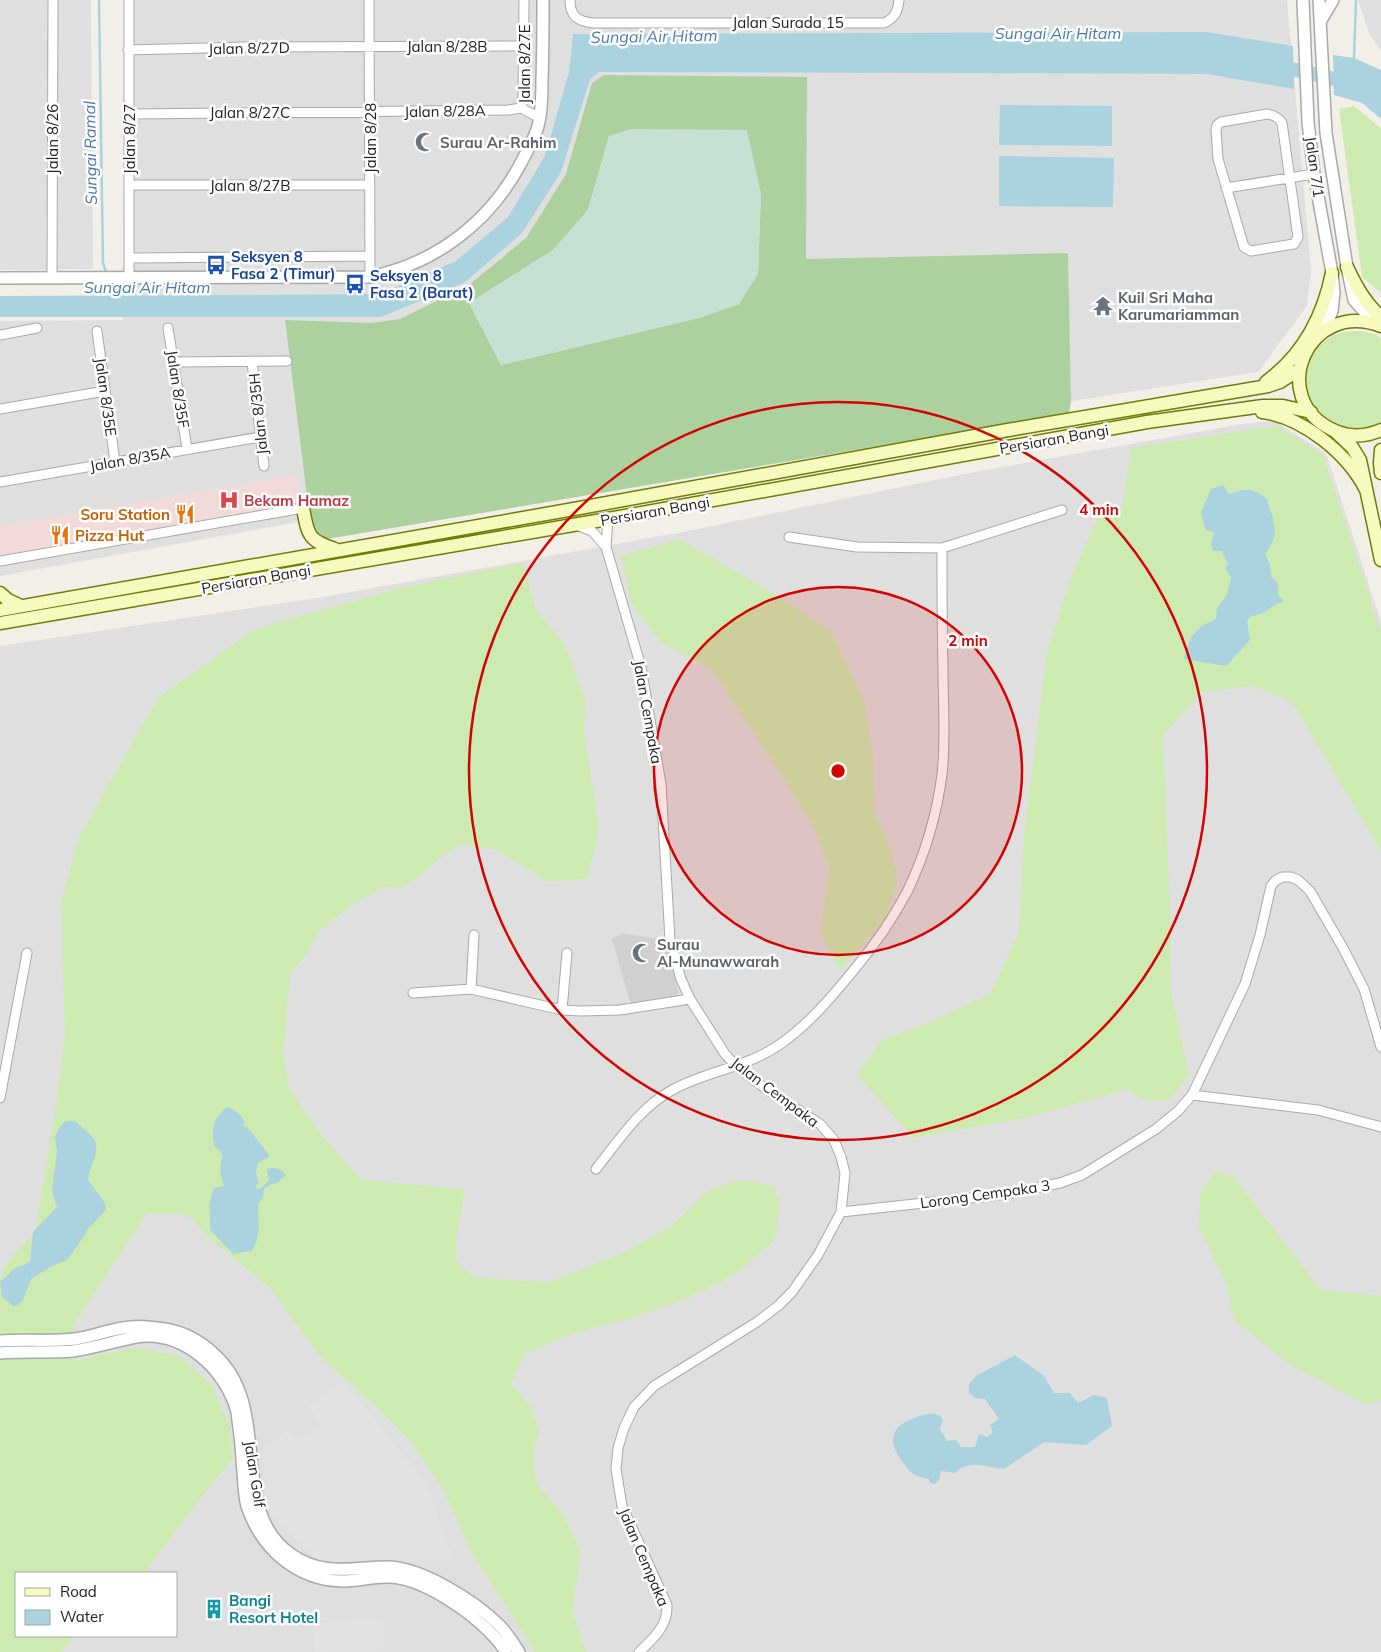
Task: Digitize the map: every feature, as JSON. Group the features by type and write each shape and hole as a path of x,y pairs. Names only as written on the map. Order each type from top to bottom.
{"main road":[{"path":"1347,267 1356,286 1379,322"},
{"path":"1256,388 1285,367 1306,341 1320,313 1329,289 1332,273"},
{"path":"1379,322 1359,320 1344,322 1324,331 1308,348 1300,369 1299,382 1302,395 1310,412 1352,447 1358,456 1381,560"},
{"name":"Persiaran Bangi","path":"0,610 1017,428 1256,388 1280,382 1300,369"},
{"name":"Persiaran Bangi","path":"0,622 568,526 1147,422 1238,409 1276,406 1310,412"},
{"path":"1238,409 1280,415 1305,429 1331,447 1348,462 1366,490"},
{"path":"1334,431 1356,435 1381,430"},
{"path":"1381,450 1381,473"},
{"path":"303,508 307,530 312,538 318,543 338,550"},
{"path":"0,593 8,600 21,606"}],"street":[{"name":"Jalan 8/26","path":"52,278 53,0"},
{"name":"Jalan 8/27","path":"125,278 129,258 129,0"},
{"name":"Jalan 8/28","path":"369,0 370,277"},
{"name":"Jalan 8/27E","path":"524,0 523,99 521,108 540,118"},
{"path":"0,278 370,277 390,273 426,258 457,240 486,214 511,183 530,144 540,118 542,99 544,0"},
{"name":"Jalan Surada 15","path":"570,0 570,10 573,16 578,20 593,23 884,23 896,15 899,0"},
{"name":"Jalan 7/1","path":"1303,0 1306,97 1314,174 1334,292 1333,305 1324,331"},
{"name":"Jalan 7/1","path":"1319,0 1323,99 1328,149 1347,267"},
{"path":"1320,22 1334,0"},
{"name":"Jalan 8/28B","path":"370,47 524,46"},
{"name":"Jalan 8/27D","path":"128,50 370,47"},
{"name":"Jalan 8/28A","path":"370,112 509,110 521,108"},
{"name":"Jalan 8/27C","path":"129,114 370,112"},
{"path":"1266,114 1279,118 1282,123 1290,177 1297,241 1294,244 1251,251 1244,247 1218,159 1217,125 1227,120 1266,114"},
{"path":"1226,188 1314,174"},
{"name":"Jalan 8/27B","path":"129,184 370,185"},
{"path":"129,258 370,256"},
{"path":"0,335 37,328"},
{"name":"Jalan 8/35F","path":"168,328 187,449"},
{"name":"Jalan 8/35E","path":"97,331 115,462"},
{"path":"173,362 287,362"},
{"name":"Jalan 8/35H","path":"252,362 264,466"},
{"path":"0,409 105,391"},
{"name":"Jalan 8/35A","path":"0,482 260,437"},
{"path":"0,561 303,508"},
{"path":"789,536 857,547 942,548 1062,510"},
{"name":"Jalan Cempaka","path":"608,519 606,547 641,667 661,784 670,940 674,959 690,1000 725,1054 736,1066 766,1089 820,1124 834,1140 845,1173 841,1212 818,1255 792,1292 778,1306 756,1322 654,1386 634,1407 624,1428 618,1448 616,1469 622,1506 667,1605 666,1620 662,1627 653,1639 639,1652"},
{"name":"Jalan Cempaka","path":"568,526 584,527 592,530 606,547"},
{"path":"596,1169 645,1109 660,1097 692,1081 757,1057 793,1035 831,997 865,956 894,916 920,862 930,832 942,773 944,708 942,548"},
{"name":"Lorong Cempaka 3","path":"841,1212 1007,1194 1060,1183 1082,1175 1156,1129 1192,1096 1245,984 1260,935 1271,886 1275,880 1282,877 1290,877 1305,885 1344,948 1364,989 1381,1047"},
{"path":"471,989 474,935"},
{"path":"562,1010 567,952"},
{"path":"0,1098 27,953"},
{"path":"413,994 471,989 562,1010 601,1011 690,1000"},
{"path":"1192,1096 1318,1110 1381,1127"},
{"name":"Jalan Golf","path":"0,1341 76,1339 138,1326 178,1332 204,1345 232,1373 239,1388 247,1416 256,1501 268,1528 284,1549 308,1564 331,1570 386,1567 420,1573 450,1589 499,1625 506,1645"},
{"name":"Jalan Golf","path":"0,1353 72,1351 142,1337 168,1340 190,1348 222,1377 234,1400 238,1420 247,1505 255,1525 277,1555 300,1570 325,1578 342,1581 390,1577 417,1583 480,1622 506,1645 519,1652"}],"shaded area":[{"path":"0,0 91,0 93,269 0,270"},
{"path":"125,0 1287,0 1311,270 1307,306 1258,372 310,520 0,576 0,321 123,320"},
{"path":"1358,0 1381,0 1381,51 1369,33"},
{"path":"1274,421 1326,453 1381,622 1381,1652 0,1652 0,646 323,597 683,532 969,473 1242,424"},
{"path":"297,475 303,506 0,559 0,526"},
{"path":"622,933 664,940 679,992 674,998 631,1004 612,939"},
{"path":"343,1380 425,1481 453,1560 321,1563 267,1512 261,1449 288,1430 297,1439 320,1426 309,1405"},
{"path":"383,1618 385,1648 315,1652 313,1623"}],"green space":[{"path":"604,75 807,77 806,259 1068,253 1071,401 1069,414 327,539 316,531 310,520 285,320 371,323 400,319 469,285 526,238 566,174 592,83","holes":["609,136 761,193 758,273 739,304 699,318 501,365 469,303 553,250 588,210"]},
{"path":"1354,106 1381,128 1381,293 1362,277 1339,109"},
{"path":"631,129 747,130 761,193 758,274 739,304 699,318 501,365 469,303 553,250 588,210 609,136"},
{"path":"1360,331 1375,334 1381,338 1381,425 1355,430 1333,425 1318,413 1309,396 1306,376 1311,358 1323,342 1344,332"},
{"path":"1277,426 1323,455 1381,633 1381,851 1292,702 1254,686 1201,692 1163,736 1170,908 1171,993 1189,1075 1169,1100 1143,1100 1127,1089 1030,1117 913,1138 857,1075 881,1041 921,1026 990,994 1019,933 1024,836 1047,652 1071,577 1098,517 1122,510 1131,448"},
{"path":"679,539 778,596 831,632 864,700 873,756 874,810 889,846 898,880 887,916 840,971 821,933 829,864 811,822 711,669 660,642 632,604 621,556"},
{"path":"523,563 536,610 564,643 585,699 584,731 599,830 587,879 546,881 495,849 459,845 440,858 420,876 401,888 383,887 349,907 320,930 303,959 290,975 283,1052 289,1088 322,1136 362,1180 465,1189 456,1239 456,1261 475,1278 549,1282 619,1255 671,1227 710,1189 743,1180 774,1186 780,1206 775,1239 736,1274 690,1297 634,1317 568,1335 525,1354 511,1383 532,1410 539,1432 533,1453 536,1483 563,1514 580,1550 572,1611 586,1652 535,1652 472,1553 443,1489 408,1438 369,1400 323,1360 269,1287 214,1242 187,1214 147,1213 73,1326 78,1360 133,1348 178,1355 212,1385 230,1427 233,1459 213,1482 145,1572 15,1572 15,1637 73,1637 61,1652 0,1652 0,1284 4,1266 35,1232 53,1126 65,1037 61,902 79,837 158,698 255,629 399,588"},
{"path":"1216,1171 1233,1176 1321,1290 1381,1296 1381,1400 1367,1405 1289,1364 1234,1320 1227,1286 1199,1227 1200,1193"}],"water":[{"path":"1206,32 1293,46 1294,89 1207,74 599,72 590,79 561,172 522,233 465,282 381,317 0,317 0,296 380,294 456,261 508,217 545,156 569,72 573,34"},
{"path":"1333,55 1354,58 1381,70 1381,119 1362,103 1334,95"},
{"path":"1000,105 1112,106 1112,146 999,145"},
{"path":"999,156 1114,158 1113,207 999,206"},
{"path":"1223,485 1229,494 1249,490 1258,492 1267,499 1275,533 1270,547 1265,554 1270,564 1271,576 1278,584 1278,596 1283,599 1282,603 1278,603 1263,613 1250,617 1247,621 1250,640 1226,666 1184,659 1188,644 1194,634 1202,626 1216,619 1217,608 1227,595 1231,577 1225,569 1228,564 1222,551 1213,551 1211,544 1214,533 1205,529 1201,512 1211,489"},
{"path":"227,1107 233,1109 239,1115 245,1122 243,1126 248,1128 270,1156 258,1163 256,1172 259,1183 256,1185 257,1189 261,1188 269,1180 267,1169 278,1169 286,1175 277,1183 271,1184 264,1189 263,1197 258,1204 258,1233 252,1251 233,1254 210,1230 212,1193 214,1188 224,1186 220,1172 222,1159 220,1151 214,1146 213,1129 218,1116"},
{"path":"66,1121 75,1121 95,1141 96,1150 88,1180 105,1203 106,1210 87,1230 67,1260 50,1267 31,1279 23,1300 18,1305 13,1306 2,1297 0,1281 16,1268 30,1261 33,1232 57,1207 52,1191 57,1152 55,1137 61,1125"},
{"path":"1015,1355 1044,1376 1054,1393 1070,1393 1078,1403 1094,1395 1107,1398 1112,1426 1086,1445 1044,1442 1004,1469 972,1465 965,1466 955,1473 941,1471 939,1480 935,1484 930,1483 929,1479 917,1476 910,1471 901,1460 894,1446 894,1434 901,1425 928,1414 941,1416 943,1421 940,1429 947,1441 956,1440 961,1447 975,1447 979,1434 987,1437 993,1432 990,1425 999,1419 985,1399 975,1398 969,1393 969,1384 976,1376"}],"waterway":[{"name":"Sungai Ramal","path":"99,0 103,263 107,275"},
{"path":"1354,58 1356,0"},
{"name":"Sungai Air Hitam","path":"1275,65 1381,90"},
{"name":"Sungai Ramal","path":"109,280 116,299"}],"place":[{"name":"Surau Ar-Rahim","path":"425,142"},
{"name":"Seksyen 8 Fasa 2 (Timur)","path":"216,265"},
{"name":"Seksyen 8 Fasa 2 (Barat)","path":"355,284"},
{"name":"Kuil Sri Maha Karumariamman","path":"1103,306"},
{"name":"Bekam Hamaz","path":"229,500"},
{"name":"Soru Station","path":"185,514"},
{"name":"Pizza Hut","path":"60,535"},
{"name":"Surau Al-Munawwarah","path":"642,953"},
{"name":"Bangi Resort Hotel","path":"214,1609"}]}
